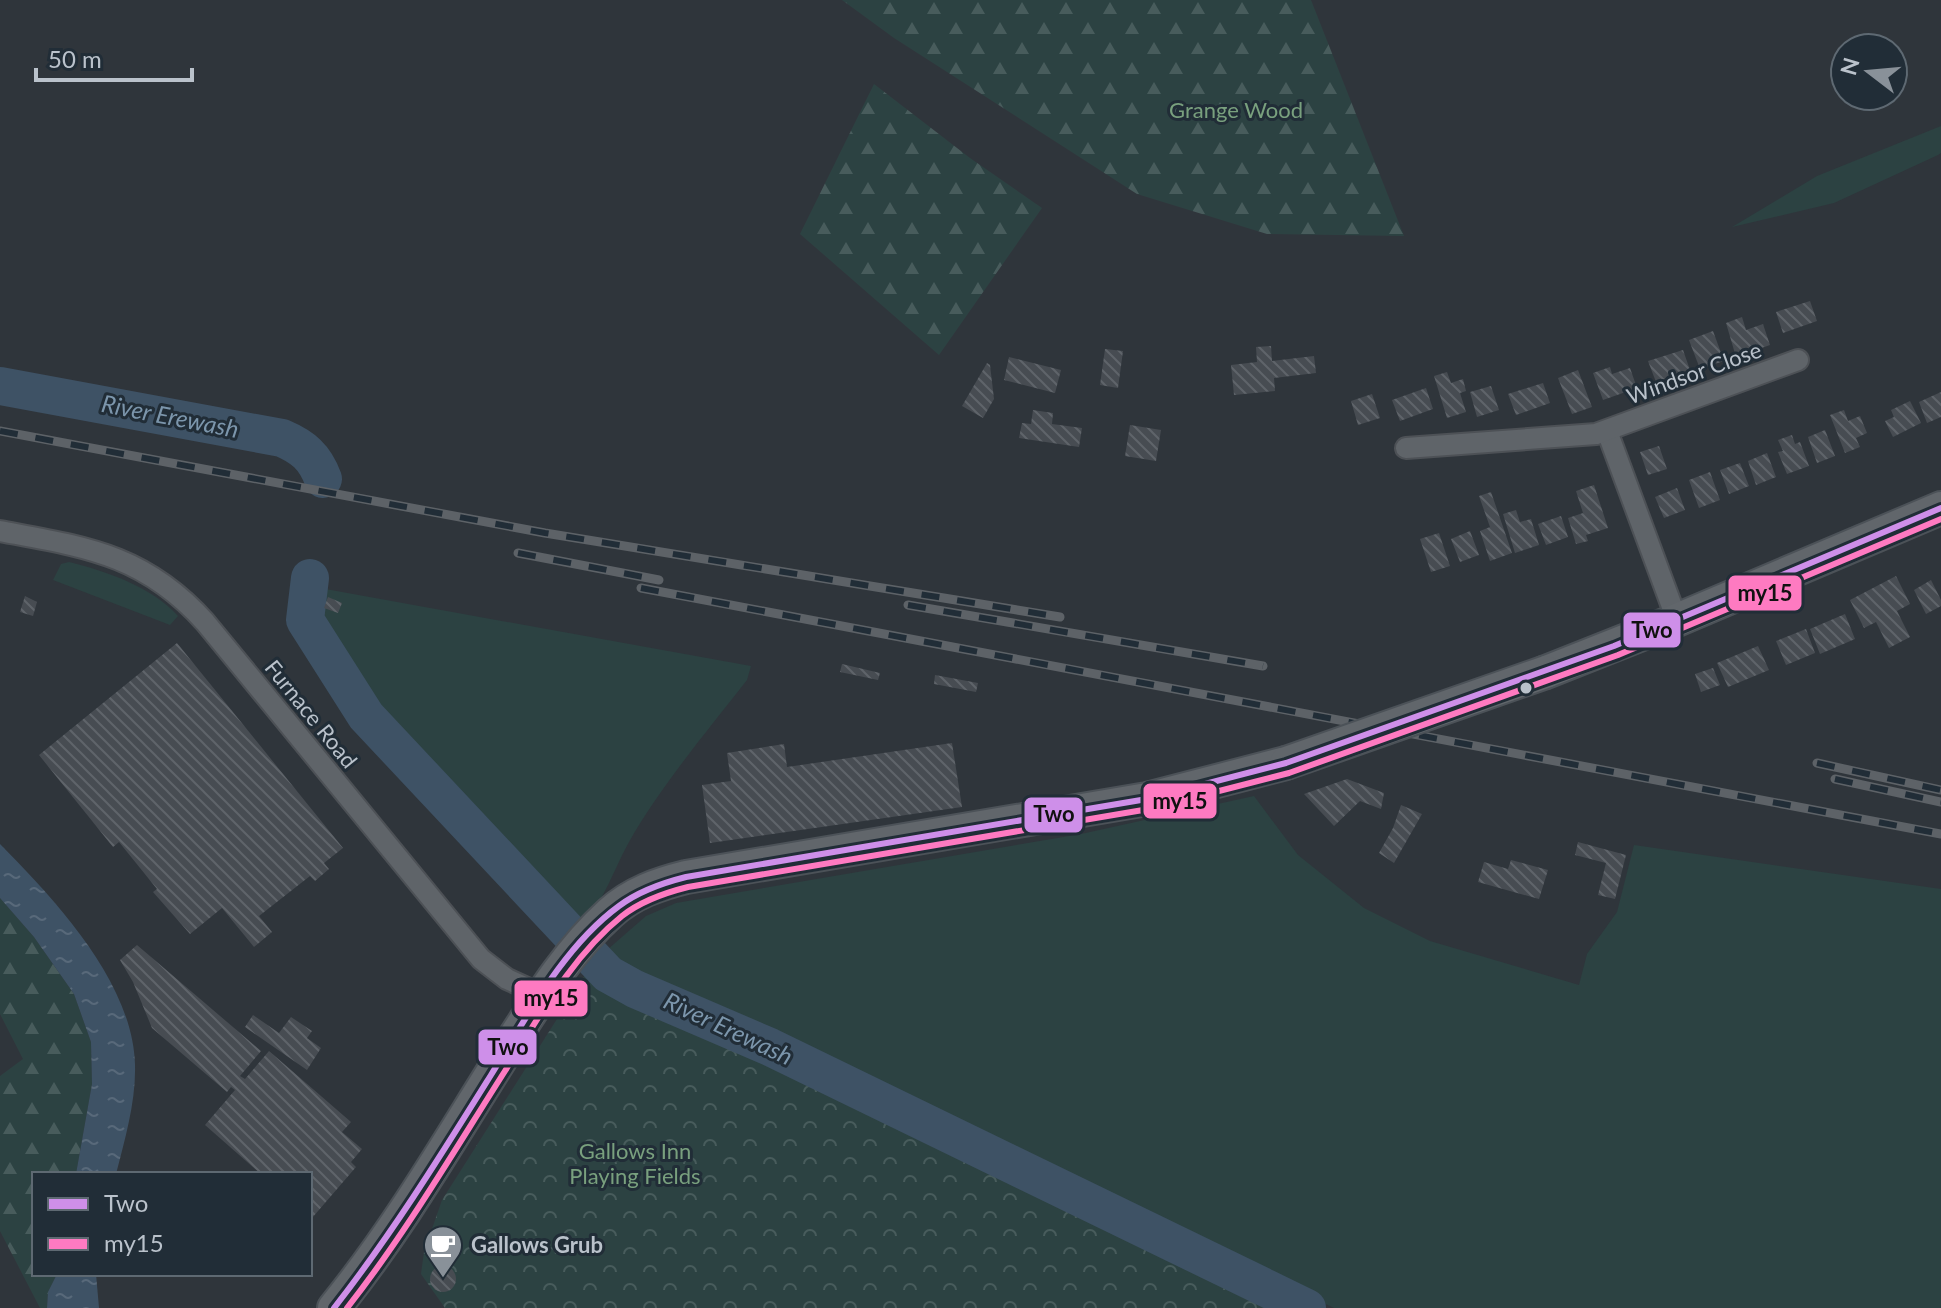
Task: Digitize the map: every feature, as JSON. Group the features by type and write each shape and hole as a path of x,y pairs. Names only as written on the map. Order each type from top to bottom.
{"main road":[{"path":"334,1308 390,1236 542,995 592,930 636,894 686,877 1147,799 1286,763 1546,672 1941,508"}],"street":[{"name":"Windsor Close","path":"1406,448 1584,436 1607,431 1798,360"},
{"name":"Windsor Close","path":"1607,431 1677,620"},
{"name":"Furnace Road","path":"0,531 107,554 143,569 175,591 205,622 481,959 507,979 542,995"}],"green space":[{"name":"Grange Wood","path":"842,0 1311,0 1404,236 1267,234 1137,194 894,38"},
{"path":"874,84 970,158 1042,208 939,355 800,234"},
{"path":"1941,126 1941,153 1938,155 1834,203 1732,227 1817,176"},
{"path":"69,562 113,575 142,589 178,616 170,625 53,580 61,564"},
{"path":"320,588 751,666 747,680 641,821 604,894 584,923 446,786 319,632 316,615"},
{"path":"1254,796 1298,855 1364,908 1430,941 1579,985 1587,954 1617,912 1634,845 1941,889 1941,1308 1334,1308 765,1032 645,980 617,963 607,950 646,916 676,903 1081,834"},
{"path":"0,898 34,937 74,994 91,1042 92,1084 76,1172 32,1172 32,1276 56,1276 48,1292 47,1308 40,1308 0,1231 0,1076 23,1059 0,1014"},
{"name":"Gallows Inn Playing Fields","path":"585,975 621,1001 756,1055 1285,1308 445,1308 421,1274 424,1252 442,1200"}],"water":[{"path":"0,844 44,890 87,944 121,1003 131,1034 135,1079 116,1172 76,1172 92,1084 91,1042 74,994 34,937 0,898"},
{"path":"56,1276 96,1276 99,1308 47,1308 48,1292"}],"building":[{"path":"1810,301 1817,321 1783,333 1776,312"},
{"path":"1742,317 1746,330 1763,324 1770,345 1736,357 1726,323"},
{"path":"1713,331 1724,361 1700,369 1689,340"},
{"path":"1271,346 1272,361 1314,356 1316,373 1274,378 1275,391 1234,395 1231,365 1257,362 1256,347"},
{"path":"1105,349 1123,351 1118,388 1100,385"},
{"path":"1683,350 1690,370 1656,382 1648,361"},
{"path":"1009,357 1061,370 1055,393 1004,380"},
{"path":"987,363 990,365 994,399 983,418 962,406"},
{"path":"1610,367 1612,374 1630,368 1637,388 1603,400 1593,373"},
{"path":"1578,370 1592,407 1572,414 1558,378"},
{"path":"1447,372 1451,383 1463,379 1466,391 1460,393 1466,412 1447,418 1434,376"},
{"path":"1543,383 1550,403 1516,415 1508,394"},
{"path":"1491,386 1499,410 1477,417 1470,392"},
{"path":"1426,388 1433,409 1400,421 1392,400"},
{"path":"1941,392 1941,417 1927,423 1919,402"},
{"path":"1372,394 1380,418 1358,425 1351,401"},
{"path":"1910,401 1921,423 1893,437 1885,421 1894,417 1891,410"},
{"path":"1033,410 1053,413 1052,424 1082,428 1079,447 1019,438 1022,423 1031,424"},
{"path":"1844,410 1848,421 1860,416 1867,433 1856,438 1860,447 1845,453 1830,415"},
{"path":"1130,425 1161,430 1156,461 1125,456"},
{"path":"1825,430 1835,456 1817,463 1808,437"},
{"path":"1792,435 1795,444 1800,442 1809,466 1787,474 1778,452 1783,451 1778,440"},
{"path":"1659,446 1667,469 1648,475 1640,452"},
{"path":"1767,453 1776,477 1756,485 1748,461"},
{"path":"1740,463 1749,486 1729,494 1720,470"},
{"path":"1710,472 1720,500 1699,508 1689,480"},
{"path":"1594,485 1608,528 1586,535 1588,541 1576,544 1568,518 1583,513 1576,491"},
{"path":"1677,488 1685,510 1664,518 1655,497"},
{"path":"1491,492 1512,553 1490,561 1480,531 1490,527 1479,496"},
{"path":"1516,510 1520,522 1531,519 1539,545 1515,553 1503,514"},
{"path":"1561,516 1568,537 1546,545 1538,524"},
{"path":"1470,531 1479,555 1460,562 1451,539"},
{"path":"1439,533 1450,566 1431,572 1420,539"},
{"path":"1896,576 1910,604 1897,611 1910,637 1889,648 1876,622 1864,628 1850,600"},
{"path":"1931,580 1941,606 1926,614 1914,590"},
{"path":"25,596 37,602 33,616 20,612"},
{"path":"328,597 342,603 338,613 324,608"},
{"path":"1845,614 1855,639 1820,654 1810,629"},
{"path":"1806,629 1815,653 1786,665 1776,641"},
{"path":"177,643 343,848 324,863 329,869 315,881 310,876 259,916 272,932 254,947 222,908 190,934 153,892 157,889 119,842 113,847 39,755"},
{"path":"1758,646 1769,670 1728,687 1717,663"},
{"path":"842,664 880,673 878,680 840,672"},
{"path":"1713,668 1720,685 1701,692 1695,674"},
{"path":"935,675 978,683 976,692 934,684"},
{"path":"952,743 962,807 710,843 702,785 731,781 727,753 784,744 787,767"},
{"path":"1347,779 1384,793 1381,809 1360,801 1334,826 1304,794"},
{"path":"1401,805 1422,814 1394,863 1379,853"},
{"path":"1578,842 1626,855 1615,899 1598,895 1606,863 1575,855"},
{"path":"1511,860 1548,870 1539,899 1478,882 1484,862 1508,869"},
{"path":"137,945 261,1051 240,1076 245,1079 269,1051 351,1122 342,1132 362,1149 351,1162 356,1167 312,1218 312,1172 259,1172 205,1125 235,1090 231,1087 227,1092 152,1028 120,960"},
{"path":"253,1015 279,1033 291,1017 312,1031 307,1038 321,1048 307,1070 245,1027"},
{"name":"Gallows Grub","path":"443,1266 452,1270 456,1279 452,1288 443,1292 434,1288 430,1279 434,1270"}],"waterway":[{"name":"River Erewash","path":"0,386 282,438 307,454 323,479"},
{"name":"River Erewash","path":"310,578 305,620 366,716 608,974 635,989 770,1047 1307,1308"}],"railway":[{"path":"0,431 545,533 1060,617"},
{"path":"518,553 659,580"},
{"path":"641,588 1941,834"},
{"path":"908,605 1263,666"},
{"path":"1817,763 1941,790"},
{"path":"1835,779 1941,802"}],"transit line":[{"name":"Two","path":"334,1308 416,1194 563,962 599,923 643,892 686,877 1147,799 1286,763 1614,646 1941,508"},
{"name":"my15","path":"347,1308 409,1221 572,968 604,932 645,902 688,887 1149,809 1289,773 1618,655 1941,519"}],"place":[{"name":"Gallows Grub","path":"443,1279"}]}
